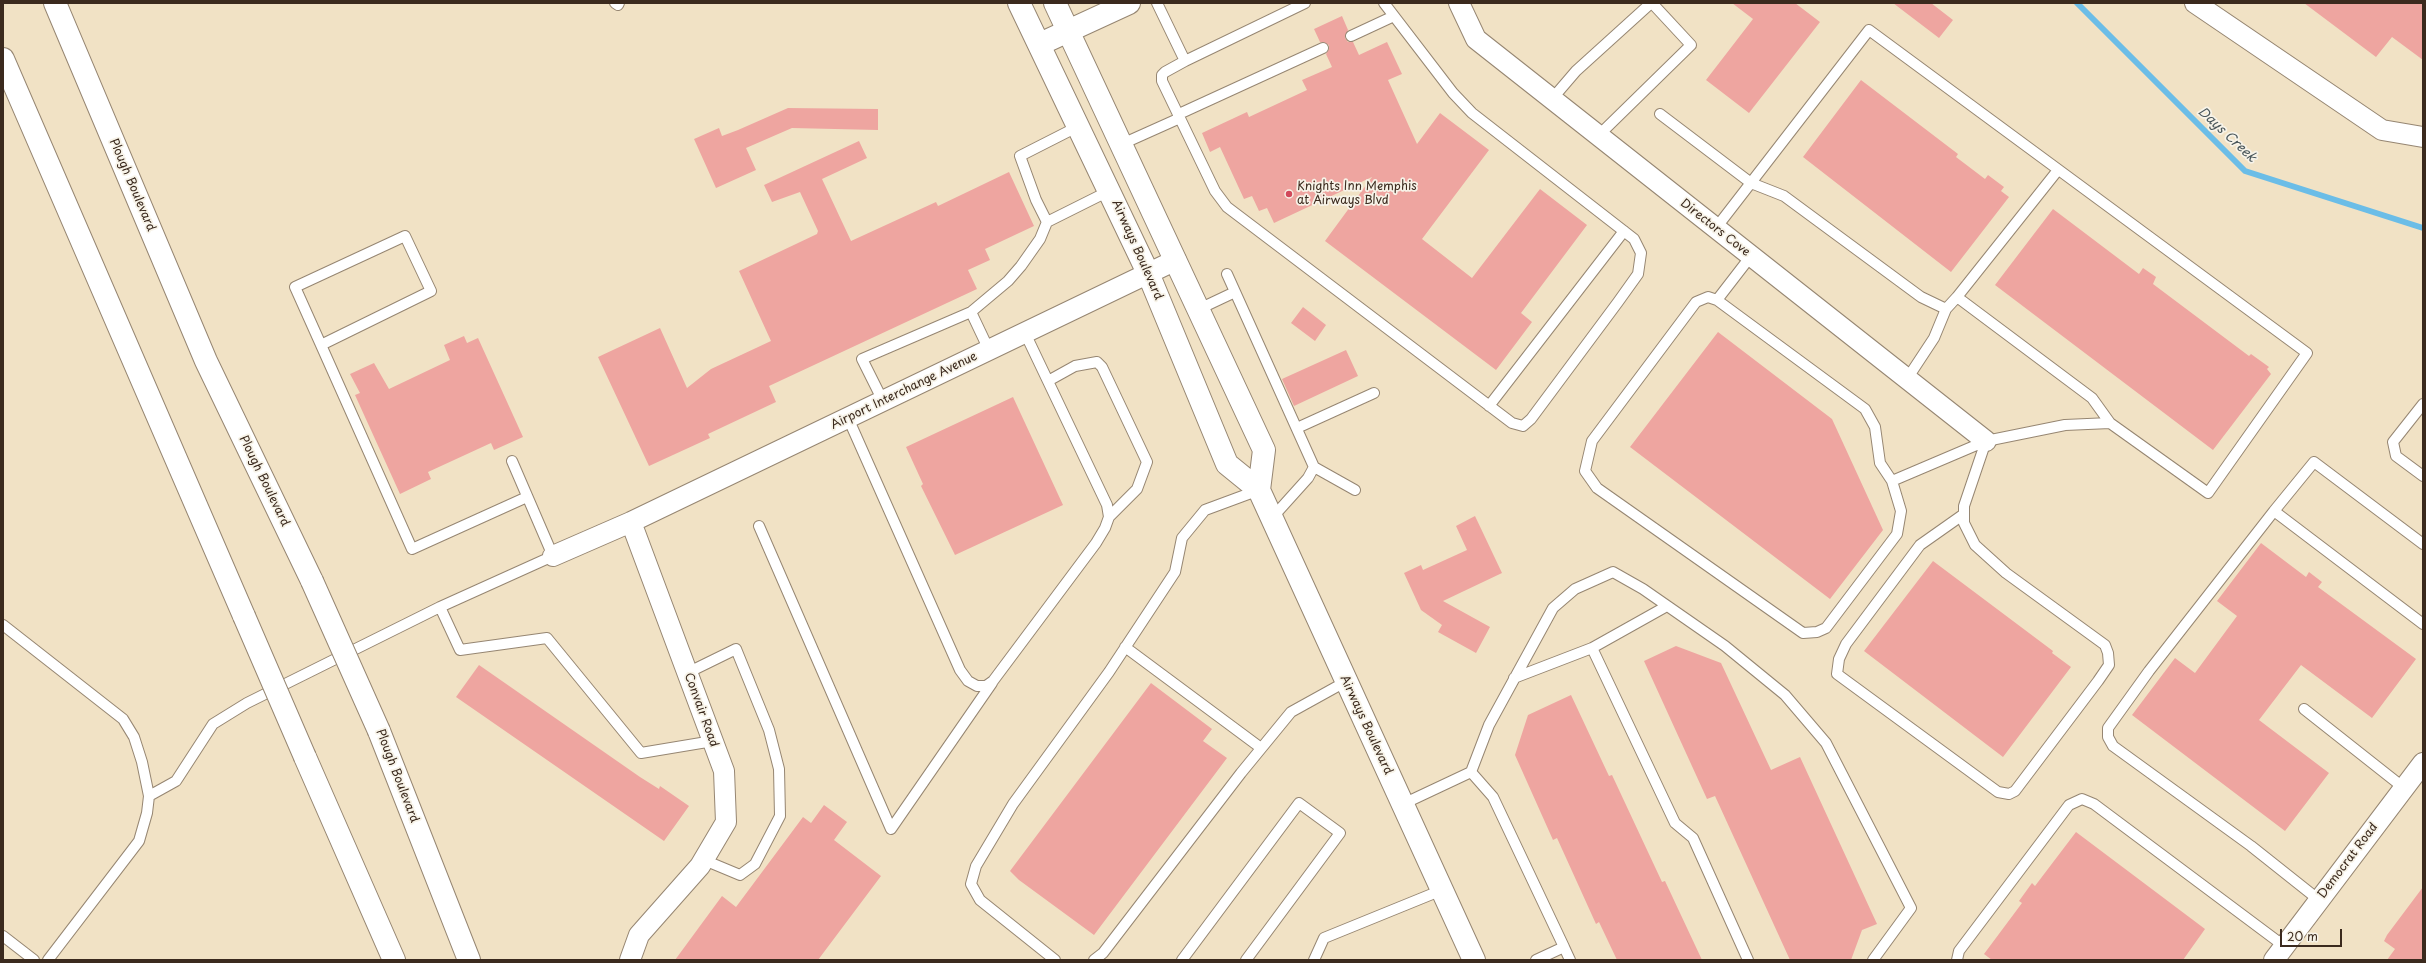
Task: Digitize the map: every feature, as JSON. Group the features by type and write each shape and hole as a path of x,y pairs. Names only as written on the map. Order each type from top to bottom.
{"main road":[{"name":"Plough Boulevard","path":"55,3 206,361 312,581 380,731 469,960"},
{"name":"Airways Boulevard","path":"1019,3 1040,44 1148,273 1227,464 1259,490 1474,960"},
{"path":"1055,3 1264,450 1259,490"},
{"path":"1040,44 1129,3"},
{"path":"3,59 394,960"}],"street":[{"name":"Directors Cove","path":"1459,3 1476,39 1986,441"},
{"path":"2195,3 2382,130 2423,137"},
{"name":"Airport Interchange Avenue","path":"631,522 1176,260"},
{"path":"553,556 631,522"},
{"name":"Convair Road","path":"630,960 640,935 704,860 726,822 724,771 631,522"},
{"name":"Democrat Road","path":"2279,953 2423,763"}],"lane":[{"path":"615,3 618,5 619,3"},
{"path":"1157,3 1185,61"},
{"path":"1305,3 1185,61 1162,75 1162,81 1215,191 1227,207 1512,423 1523,426 1531,419 1638,274 1642,253 1634,239 1472,113 1452,93 1384,3"},
{"path":"1552,99 1576,71 1652,3 1691,46 1598,136"},
{"path":"1351,36 1394,16"},
{"path":"1716,228 1869,30 2307,353 2208,493 2110,423 2092,398 1957,297"},
{"path":"1122,144 1323,48"},
{"path":"1660,114 1751,183 1784,196 1922,297 1946,309"},
{"path":"1047,222 1036,200 1020,156 1079,126"},
{"path":"1907,379 1934,338 1946,309 2058,170"},
{"path":"883,401 862,359 971,312 1008,281 1021,266 1040,239 1047,222 1109,191"},
{"path":"1490,406 1624,231"},
{"path":"321,345 431,291 405,236 295,287 412,549 528,496"},
{"path":"1717,300 1751,256"},
{"path":"1228,274 1314,467 1355,490"},
{"path":"1199,309 1235,292"},
{"path":"1708,297 1717,300 1865,409 1875,427 1880,463 1892,481 1901,511 1897,534 1826,628 1817,632 1803,633 1597,488 1585,471 1592,441 1696,302 1708,297"},
{"path":"971,312 989,350"},
{"path":"1025,332 1107,505 1109,517"},
{"path":"759,526 891,829 993,681 1096,543 1105,528 1109,517 1137,489 1147,462 1102,367 1097,362 1075,366 1048,381"},
{"path":"1297,428 1374,393"},
{"path":"2423,404 2393,442 2396,456 2423,476"},
{"path":"848,418 960,670 968,681 977,686 986,686 993,681"},
{"path":"1892,481 1986,441 2065,425 2110,423"},
{"path":"1964,514 1920,545 1846,644 1839,659 1837,674 1840,678 1998,792 2009,794 2015,791 2109,665 2108,653 2105,645 2006,573 1975,545 1964,523 1964,514 1964,506 1986,441"},
{"path":"149,796 176,781 213,724 247,703 440,607 553,556 512,461"},
{"path":"2319,900 2250,846 2113,746 2108,737 2108,728 2149,671 2314,462 2423,544"},
{"path":"1272,518 1308,478 1314,467"},
{"path":"1055,960 980,900 971,884 976,866 1013,804 1125,647 1175,572 1182,538 1205,510 1259,490"},
{"path":"2274,511 2423,624"},
{"path":"1403,804 1471,772 1489,725 1553,608 1575,589 1613,572 1667,606 1725,646 1785,695 1826,743 1911,908 1873,960"},
{"path":"1514,678 1592,648 1667,606"},
{"path":"440,607 460,650 547,638 641,753 713,741"},
{"path":"3,625 123,719 134,737 142,762 149,796 147,813 140,841 48,960"},
{"path":"1125,647 1261,748"},
{"path":"1592,648 1675,823 1693,838 1748,960"},
{"path":"687,673 736,649 769,730 779,769 780,816 755,864 740,875 704,860"},
{"path":"1094,960 1103,953 1261,748 1292,712 1347,682"},
{"path":"2304,709 2404,788"},
{"path":"1471,772 1493,797 1570,960"},
{"path":"1957,960 1959,951 2069,805 2082,799 2094,804 2279,953"},
{"path":"1182,960 1299,803 1340,833 1246,960"},
{"path":"1314,960 1324,938 1442,890"},
{"path":"3,936 34,960"},
{"path":"1536,960 1564,947"}],"building":[{"path":"1732,3 1795,3 1820,22 1749,113 1706,80 1753,19"},
{"path":"1893,3 1931,3 1953,20 1939,38"},
{"path":"2304,3 2423,3 2423,60 2392,37 2376,57"},
{"name":"Knights Inn Memphis at Airways Blvd","path":"1342,16 1348,30 1345,38 1348,42 1353,42 1359,55 1387,42 1402,74 1388,80 1417,144 1440,113 1489,150 1422,239 1472,278 1540,189 1587,225 1521,313 1532,322 1496,370 1325,241 1372,177 1274,223 1267,208 1259,211 1252,196 1244,199 1220,147 1210,152 1202,133 1247,112 1249,117 1307,90 1302,80 1332,67 1326,54 1329,49 1329,45 1320,42 1314,29"},
{"path":"1861,80 1958,154 1956,157 1985,179 1988,175 2004,187 2001,191 2009,197 1951,272 1803,157"},
{"path":"788,108 878,109 878,130 792,128 746,148 756,170 716,188 694,139 719,128 722,136"},
{"path":"859,141 867,158 822,179 851,241 936,202 938,206 1009,172 1034,226 985,249 990,260 968,270 977,289 769,386 776,402 708,434 710,438 649,466 598,357 660,328 687,388 711,369 771,341 739,271 817,234 818,231 800,192 772,202 764,185"},
{"path":"2053,209 2139,274 2143,268 2156,277 2153,284 2249,356 2251,354 2269,367 2267,369 2271,374 2213,450 1995,285"},
{"path":"1303,307 1326,325 1315,341 1291,323"},
{"path":"1718,332 1832,419 1883,530 1830,599 1630,447"},
{"path":"464,336 467,343 478,338 523,437 494,450 491,443 428,472 431,479 400,494 355,395 360,393 350,374 374,363 389,389 450,360 444,345"},
{"path":"1346,350 1358,376 1294,406 1282,379"},
{"path":"1013,397 1063,505 955,555 921,486 923,484 906,447"},
{"path":"1475,516 1502,573 1443,601 1490,627 1476,653 1438,632 1442,625 1421,610 1404,573 1421,565 1423,570 1467,550 1456,526"},
{"path":"2261,543 2306,577 2309,572 2322,582 2318,587 2416,659 2372,718 2301,665 2259,720 2329,773 2285,831 2132,715 2175,658 2195,673 2237,616 2217,601"},
{"path":"1933,561 2053,651 2052,653 2071,667 2003,757 1864,651"},
{"path":"1676,646 1721,663 1771,770 1800,757 1877,924 1862,930 1851,960 1790,960 1715,796 1707,799 1644,661"},
{"path":"479,665 640,777 659,789 660,786 689,806 664,841 456,697"},
{"path":"1151,683 1212,729 1203,741 1227,758 1094,935 1019,880 1010,871"},
{"path":"1571,695 1609,776 1612,775 1662,882 1665,881 1702,960 1617,960 1599,922 1596,924 1557,838 1553,840 1515,755 1528,715"},
{"path":"824,805 847,822 834,840 881,876 818,960 675,960 722,896 736,907 803,817 811,823"},
{"path":"2076,832 2205,929 2183,960 1992,960 1984,954 2022,903 2019,901 2032,883 2035,886"},
{"path":"2423,887 2423,960 2387,960 2395,949 2384,941"}],"waterway":[{"name":"Days Creek","path":"2077,3 2245,171 2423,228"}],"place":[{"name":"Knights Inn Memphis at Airways Blvd","path":"1289,194"}]}
